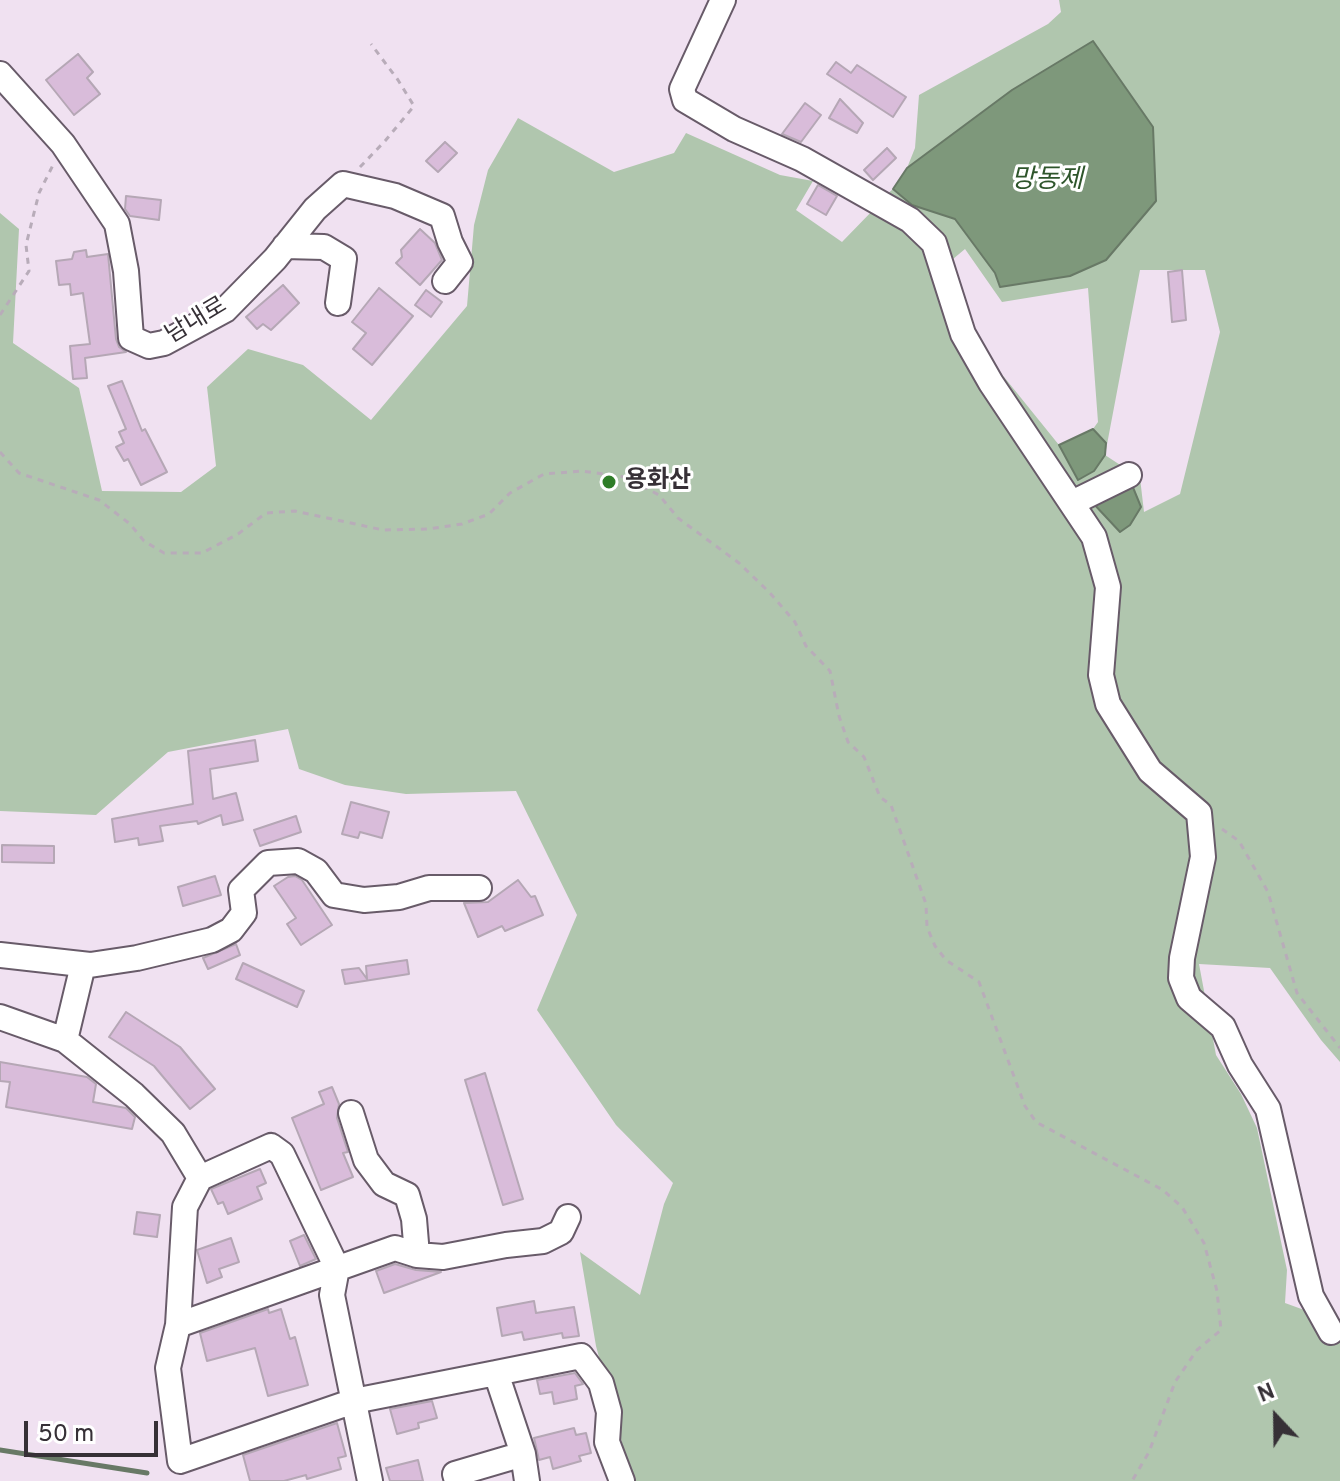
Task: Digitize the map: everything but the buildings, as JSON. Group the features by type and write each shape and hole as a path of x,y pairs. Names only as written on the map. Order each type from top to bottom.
{"street":[{"path":"723,0 682,89 685,100 734,129 802,159 910,220 934,243 963,334 991,383 1094,537 1108,587 1101,675 1108,704 1150,771 1199,813 1203,857 1182,958 1181,978 1189,998 1223,1027 1240,1065 1268,1109 1311,1296 1331,1332"},
{"name":"남내로","path":"0,74 63,144 117,224 126,271 131,338 149,346 164,343 225,310 315,209 343,184"},
{"path":"343,184 395,196 442,216 460,262 445,281"},
{"path":"285,246 324,247 344,259 338,303"},
{"path":"1072,503 1129,475"},
{"path":"0,955 83,965 137,958 212,940 231,930 244,913 241,890 268,863 298,861 316,871 334,895 364,900 399,897 429,888 479,888"},
{"path":"65,1040 83,965"},
{"path":"0,1017 65,1040 134,1095 173,1133 200,1178"},
{"path":"351,1113 366,1160 384,1184 407,1195 414,1219 417,1255"},
{"path":"370,1481 354,1401 332,1295 337,1268 282,1154 271,1146 200,1178 185,1207 178,1325 168,1368 181,1471 354,1401 581,1356 601,1383 609,1412 607,1442 622,1481"},
{"path":"178,1325 395,1248 417,1255 443,1257 543,1241 561,1232 568,1217"},
{"path":"496,1373 523,1454 527,1481"},
{"path":"457,1481 455,1474 523,1454"}],"path":[{"path":"343,184 414,106 371,44"},
{"path":"0,315 29,271 26,245 39,193 63,144"},
{"path":"0,452 19,473 99,500 130,524 144,541 164,553 202,553 238,534 266,513 295,511 383,530 428,529 462,524 489,514 510,493 544,474 582,471 625,477 659,495 678,518 739,563 787,612 806,646 830,671 848,742 864,757 880,797 891,805 926,904 927,927 935,946 946,960 979,982 1025,1106 1036,1122 1163,1190 1182,1207 1204,1243 1217,1291 1221,1330 1197,1350 1175,1382 1149,1452 1132,1481"},
{"path":"1199,813 1239,841 1268,892 1297,993 1340,1048"}],"shaded area":[{"path":"1059,0 1340,0 1340,1062 1270,968 1199,964 1216,1055 1241,1094 1257,1128 1287,1270 1285,1303 1340,1323 1340,1481 626,1481 627,1462 596,1346 580,1252 640,1295 664,1204 673,1183 616,1125 537,1010 577,915 516,791 406,794 345,785 299,769 288,729 168,752 96,815 0,811 0,213 19,229 13,343 79,388 102,491 181,492 216,466 207,387 248,349 303,365 371,420 467,306 474,225 488,170 518,118 614,172 674,153 686,133 780,175 813,181 796,210 842,242 876,207 925,246 979,346 1059,445 1093,429 1098,422 1088,288 1002,302 965,249 947,264 884,197 893,189 912,205 955,219 995,273 1156,201 1153,127 1093,41 1012,90 907,168 915,148 919,95 1048,24 1061,12","holes":["1140,270 1205,270 1220,332 1180,494 1144,512 1140,478 1105,455"]}],"water":[{"name":"망동제","path":"1093,41 1153,127 1156,201 1106,260 1070,276 1000,287 995,273 955,219 912,205 893,189 907,168 1012,90"},
{"path":"1093,429 1106,443 1105,455 1094,471 1078,480 1059,445"},
{"path":"1132,485 1141,507 1130,525 1120,532 1092,502"}],"waterway":[{"path":"0,1450 147,1473"}],"place":[{"name":"용화산","path":"609,482"}]}
